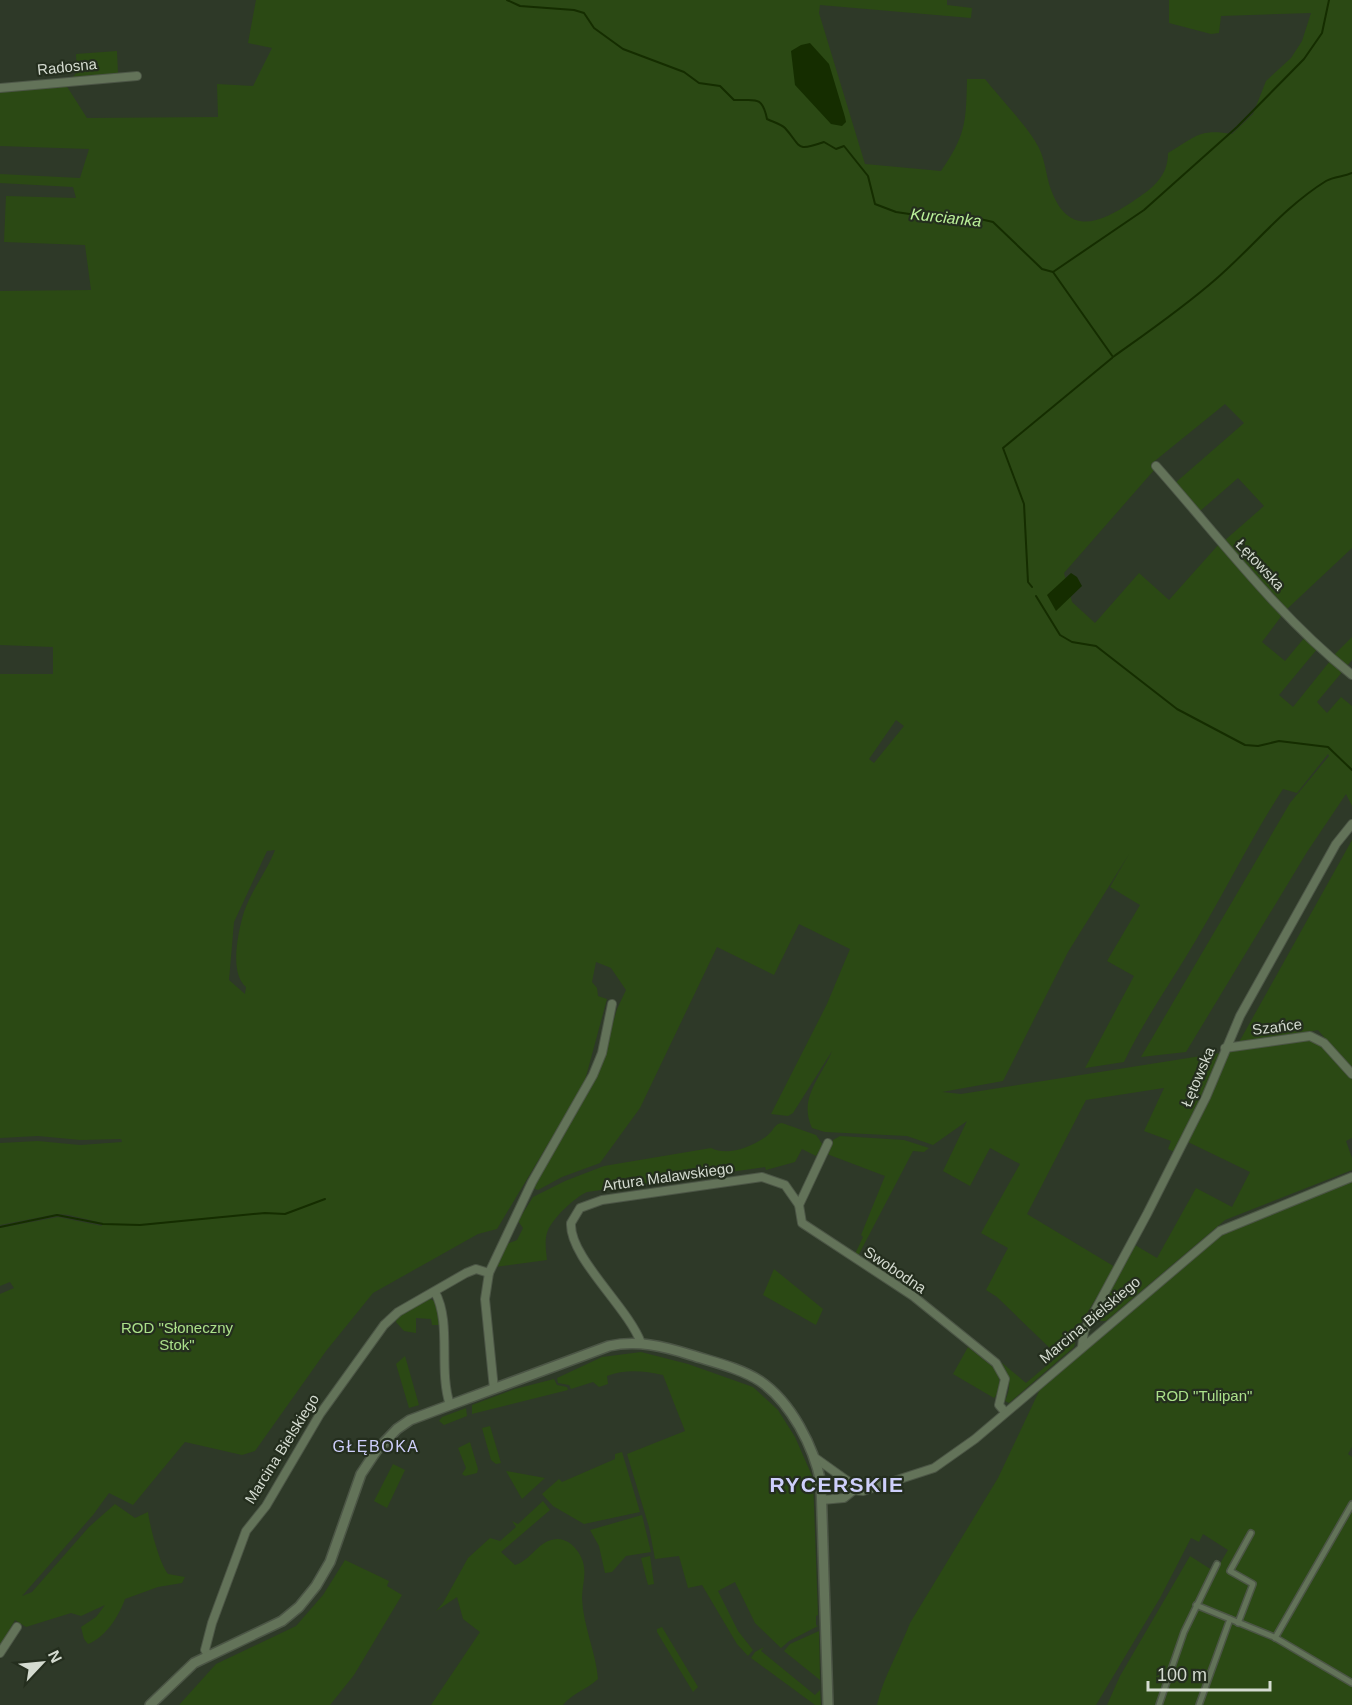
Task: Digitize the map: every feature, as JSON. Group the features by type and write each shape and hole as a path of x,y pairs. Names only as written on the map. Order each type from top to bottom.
{"street":[{"name":"Radosna","path":"0,88 137,76"},
{"name":"Łętowska","path":"1156,466 1235,559 1301,628 1352,675"},
{"name":"Łętowska","path":"1082,1347 1084,1331 1148,1214 1206,1097 1225,1048 1336,844 1352,824"},
{"path":"494,1389 485,1299 489,1273 532,1182 593,1075 602,1053 612,1004"},
{"name":"Szańce","path":"1225,1048 1310,1036 1324,1043 1352,1074"},
{"path":"800,1205 828,1143"},
{"name":"Artura Malawskiego","path":"641,1343 632,1323 574,1242 571,1223 576,1213 585,1204 762,1177 785,1185 800,1205"},
{"name":"Marcina Bielskiego","path":"822,1500 844,1498 854,1490 874,1489 934,1468 960,1452 1220,1231 1352,1177"},
{"name":"Swobodna","path":"800,1205 800,1218 806,1227 913,1296 996,1363 1005,1379 999,1405 1005,1412"},
{"name":"Marcina Bielskiego","path":"208,1655 205,1650 212,1623 246,1531 266,1506 305,1437 384,1325 398,1312 466,1273 476,1269 489,1273"},
{"path":"435,1292 441,1304 443,1371 450,1404"},
{"path":"150,1705 182,1673 208,1655 282,1621 299,1607 316,1586 330,1562 354,1488 377,1450 397,1429 411,1420 450,1404 609,1346 641,1343 715,1362 760,1382 795,1420 814,1457 821,1483 828,1705"},
{"path":"814,1457 849,1482 854,1490"},
{"path":"821,1483 836,1473"},
{"path":"1275,1638 1352,1504"},
{"path":"1238,1623 1253,1584 1230,1571 1251,1533"},
{"path":"1159,1705 1196,1605 1217,1564"},
{"path":"1196,1605 1275,1638 1352,1683"},
{"path":"1199,1705 1230,1620"},
{"path":"0,1653 16,1627"}],"green space":[{"name":"ROD \"Słoneczny Stok\"","path":"256,0 947,0 947,5 972,8 971,18 820,5 819,13 865,164 941,171 963,128 967,79 985,79 1035,140 1057,203 1065,213 1084,222 1107,216 1146,192 1162,176 1168,153 1191,138 1212,132 1232,134 1253,114 1266,81 1291,58 1302,41 1311,13 1221,16 1219,33 1211,34 1169,23 1169,0 1352,0 1352,548 1287,609 1224,541 1264,506 1238,478 1199,512 1174,484 1244,423 1225,404 1151,464 1155,469 1064,573 1072,602 1095,623 1139,573 1169,600 1219,544 1283,614 1262,642 1285,661 1305,637 1318,648 1279,695 1293,707 1330,661 1343,671 1317,702 1327,713 1341,697 1352,706 1352,806 1346,794 1307,852 1186,1052 1141,1057 1290,803 1329,756 1328,754 1297,793 1283,789 1124,1062 1085,1068 1134,976 1107,961 1140,905 1110,887 1129,854 1068,952 1003,1081 942,1092 961,1094 1220,1053 1210,1080 1174,1152 1168,1149 1171,1141 1144,1131 1164,1088 1086,1100 1027,1214 1115,1267 1078,1328 1074,1347 1009,1403 1005,1401 1009,1391 1009,1381 1001,1362 1026,1383 1058,1356 997,1297 986,1290 1008,1248 981,1233 1020,1164 990,1148 970,1186 943,1171 967,1121 933,1145 907,1136 825,1132 812,1128 808,1117 809,1098 832,1051 793,1113 788,1116 771,1114 827,1004 850,949 799,924 774,975 717,947 640,1108 600,1163 562,1177 538,1190 533,1188 600,1068 617,1009 626,990 611,968 596,962 592,982 597,988 598,996 607,999 584,1084 497,1229 478,1234 373,1293 326,1351 255,1451 242,1455 185,1442 133,1505 109,1493 93,1515 22,1596 32,1592 89,1527 115,1504 135,1518 148,1512 161,1561 168,1574 185,1577 182,1583 158,1587 125,1599 111,1626 100,1637 88,1644 81,1627 96,1617 105,1605 81,1616 71,1613 26,1627 15,1620 0,1646 0,1294 14,1288 10,1282 0,1286 0,1228 58,1217 102,1226 102,1223 57,1214 0,1225 0,1143 38,1141 80,1145 122,1142 121,1139 81,1140 38,1136 0,1138 0,674 53,674 53,647 0,645 0,291 91,290 85,245 4,242 6,196 76,198 73,187 0,183 0,174 80,178 89,149 0,146 0,92 66,85 87,118 218,117 217,84 253,86 272,48 248,43","holes":["896,720 904,726 874,763 869,759","275,850 247,904 239,930 236,962 241,981 246,987 245,994 229,980 234,922 267,851"]},
{"path":"117,51 118,74 72,78 77,72 76,54"},
{"path":"1352,637 1352,660 1346,667 1333,656"},
{"path":"1352,840 1352,1070 1318,1030 1238,1044"},
{"path":"1311,1039 1323,1046 1352,1079 1352,1138 1346,1141 1352,1158 1352,1170 1225,1220 1106,1321 1098,1321 1097,1315 1135,1245 1157,1258 1196,1188 1232,1207 1250,1172 1188,1142 1231,1049"},
{"path":"782,1123 816,1135 823,1145 816,1156 802,1149 795,1162 766,1170 765,1167 587,1192 565,1208 548,1230 547,1260 495,1267 507,1244 517,1240 523,1228 518,1221 533,1197 565,1181 604,1166 711,1148 725,1151 741,1149 762,1139"},
{"path":"840,1136 904,1140 929,1148 924,1152 913,1151 858,1256 855,1254 863,1237 861,1235 885,1176 827,1154 833,1140"},
{"name":"ROD \"Tulipan\"","path":"1352,1179 1352,1447 1348,1454 1352,1457 1352,1705 1107,1705 1120,1676 1190,1556 1215,1572 1228,1550 1203,1534 1199,1542 1191,1538 1160,1598 1096,1705 877,1705 910,1623 998,1478 1041,1387 1194,1256 1224,1234"},
{"path":"774,1269 823,1309 816,1325 763,1295"},
{"path":"430,1299 436,1302 439,1325 432,1325 431,1319 416,1318 416,1333 404,1331 396,1322 397,1316"},
{"path":"968,1347 998,1371 1001,1390 994,1398 953,1374"},
{"path":"641,1352 688,1364 753,1387 778,1410 795,1437 813,1478 818,1615 816,1625 818,1626 789,1641 781,1648 755,1623 735,1582 718,1591 738,1631 753,1650 748,1656 737,1644 702,1585 688,1588 679,1556 655,1559 649,1527 627,1454 685,1431 663,1375 621,1372 607,1376 608,1384 599,1387 593,1382 571,1389 569,1385 558,1383 557,1378 602,1357"},
{"path":"405,1356 419,1405 409,1408 396,1364"},
{"path":"554,1379 557,1385 567,1387 568,1390 472,1414 472,1405 515,1389"},
{"path":"466,1408 467,1416 444,1425 439,1421 442,1417"},
{"path":"490,1426 501,1463 496,1464 491,1460 482,1428"},
{"path":"470,1442 478,1469 477,1473 465,1476 462,1474 466,1468 458,1448"},
{"path":"622,1452 640,1512 584,1524 553,1506 542,1494 559,1479 562,1482 615,1459 615,1454"},
{"path":"393,1464 405,1470 387,1508 374,1501"},
{"path":"506,1471 545,1478 522,1499"},
{"path":"543,1501 550,1510 501,1552 515,1565 550,1540 565,1540 577,1550 584,1567 583,1608 598,1679 563,1705 431,1705 480,1632 463,1619 457,1597 436,1611 443,1603 468,1558 490,1538 500,1541 516,1527 512,1521 518,1524"},
{"path":"642,1515 651,1552 626,1556 612,1572 605,1573 599,1546 590,1530"},
{"path":"650,1556 654,1584 648,1585 641,1558"},
{"path":"345,1560 389,1581 387,1586 402,1595 354,1675 330,1705 179,1705 216,1664 296,1626 323,1595"},
{"path":"662,1627 698,1687 693,1692 657,1632 657,1629"},
{"path":"819,1631 820,1680 784,1651 790,1644"},
{"path":"764,1647 761,1651 815,1695 820,1690 821,1705 815,1705 751,1658 755,1652"}],"shaded area":[{"path":"810,43 829,64 845,117 846,122 842,126 831,124 795,85 791,51"},
{"path":"1071,573 1077,577 1082,586 1056,611 1047,595"}],"waterway":[{"name":"Kurcianka","path":"507,0 520,6 574,10 584,13 594,28 623,49 684,72 699,83 720,86 734,100 760,102 767,119 783,127 800,146 808,147 824,142 836,149 844,146 868,176 875,204 896,212 950,220 980,219 993,222 1042,269 1053,272 1113,357 1204,290 1282,215 1311,191 1329,179 1352,173"},
{"path":"1053,272 1144,210 1237,127 1304,59 1322,33 1329,0"},
{"path":"1032,587 1028,582 1024,504 1003,448 1112,358"},
{"path":"1036,596 1060,635 1072,642 1096,646 1177,709 1245,745 1258,746 1279,741 1328,747 1352,770"},
{"path":"0,1227 57,1215 103,1224 140,1225 265,1213 285,1214 325,1199"}],"district":[{"name":"GŁĘBOKA","path":"376,1446"},
{"name":"RYCERSKIE","path":"837,1485"}]}
